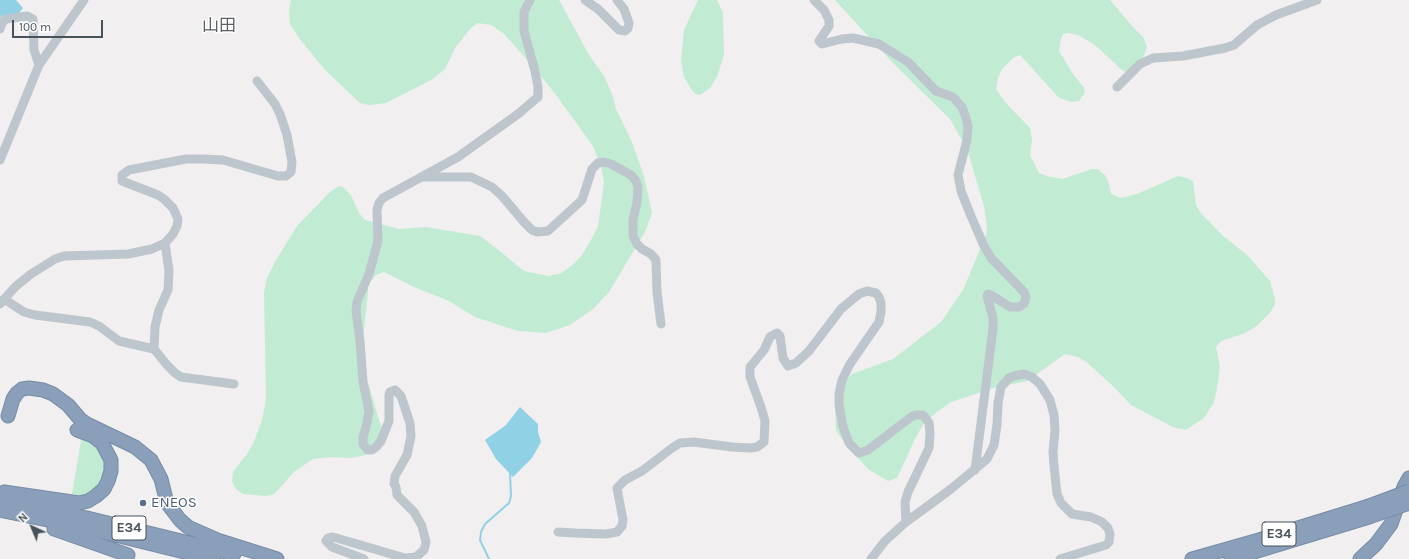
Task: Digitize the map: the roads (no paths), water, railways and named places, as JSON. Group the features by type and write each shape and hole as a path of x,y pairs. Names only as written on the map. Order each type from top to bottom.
{"highway":[{"path":"8,416 13,399 22,389 29,388 42,390 53,394 68,405 80,419 87,424 135,447 151,460 161,479 167,503 173,512 188,527 220,541 278,559"},
{"path":"0,492 79,503 88,501 96,496 104,488 108,481 111,471 111,460 102,443 93,436 77,430"},
{"path":"1360,559 1376,544 1391,524 1404,487 1409,478"},
{"name":"E34","path":"1231,559 1367,512 1409,491"},
{"name":"E34","path":"0,500 87,518 256,559"},
{"name":"E34","path":"1192,559 1367,512 1409,503"},
{"name":"E34","path":"0,510 213,559"},
{"path":"0,515 46,526 128,555"}],"street":[{"path":"0,160 39,65 84,0"},
{"path":"364,559 332,547 326,541 328,538 333,537 405,558 416,557 424,550 426,542 422,526 414,512 397,494 394,484 395,476 406,455 411,436 410,423 401,396 395,390 390,392 389,395 389,421 381,441 372,450 368,450 363,444 369,411 363,382 356,311 357,302 369,274 378,241 377,210 379,203 383,198 458,157 518,114 538,97 538,86 535,70 524,31 524,12 530,0"},
{"path":"585,0 598,9 619,30 625,31 628,28 629,23 624,10 617,0"},
{"path":"814,0 824,10 829,20 829,26 819,41 822,44 853,38 879,44 908,62 936,91 953,97 962,106 968,126 967,140 958,175 961,191 984,246 991,258 1024,292 1026,297 1024,304 1019,307 1010,307 991,295 988,294 986,296 993,318 993,329 975,470"},
{"path":"1117,87 1140,64 1153,58 1182,56 1234,45 1257,25 1276,15 1317,0"},
{"path":"0,29 2,23 6,19 27,16 33,19 34,50 39,65"},
{"path":"234,384 181,377 167,365 154,349 119,341 99,326 90,322 35,315 24,312 2,301 15,287 31,274 55,259 64,256 128,254 165,243 173,234 177,226 178,219 173,208 158,194 122,181 122,175 129,170 186,159 204,158 223,160 278,176 286,176 291,172 292,162 287,135 280,114 276,104 256,81"},
{"path":"421,177 471,177 492,187 502,196 524,222 532,230 537,232 548,231 582,200 592,169 598,163 604,162 611,164 631,175 636,181 638,187 637,202 633,220 633,236 637,244 651,254 656,260 657,292 661,324"},
{"path":"154,349 155,328 159,310 168,290 170,271 165,243"},
{"path":"558,532 598,534 617,532 622,526 623,520 617,488 625,480 642,471 680,443 694,442 751,448 757,447 764,442 765,421 750,377 750,367 764,350 770,337 776,333 780,336 783,358 788,366 796,363 809,351 841,309 859,294 868,291 876,293 879,297 881,312 879,322 850,364 842,380 839,394 840,410 843,427 849,443 859,454 868,450 911,417 923,415 928,423 930,433 929,448 908,492 905,502 906,522"},
{"path":"871,559 885,541 906,522 951,490 987,459 994,445 1001,387 1009,378 1024,374 1032,377 1040,384 1050,400 1054,415 1055,431 1053,452 1058,494 1061,503 1072,514 1091,517 1102,522 1108,528 1110,534 1109,542 1106,545 1060,559"}],"water":[{"path":"0,0 16,0 23,8 19,13 2,16 0,18"},
{"path":"520,407 538,424 538,432 541,442 532,458 513,477 496,459 485,440 506,425"}],"waterway":[{"path":"489,559 480,540 481,532 485,524 509,503 511,496 510,472"}],"place":[{"name":"ENEOS","path":"143,503"}],"district":[{"name":"山田","path":"219,26"}]}
